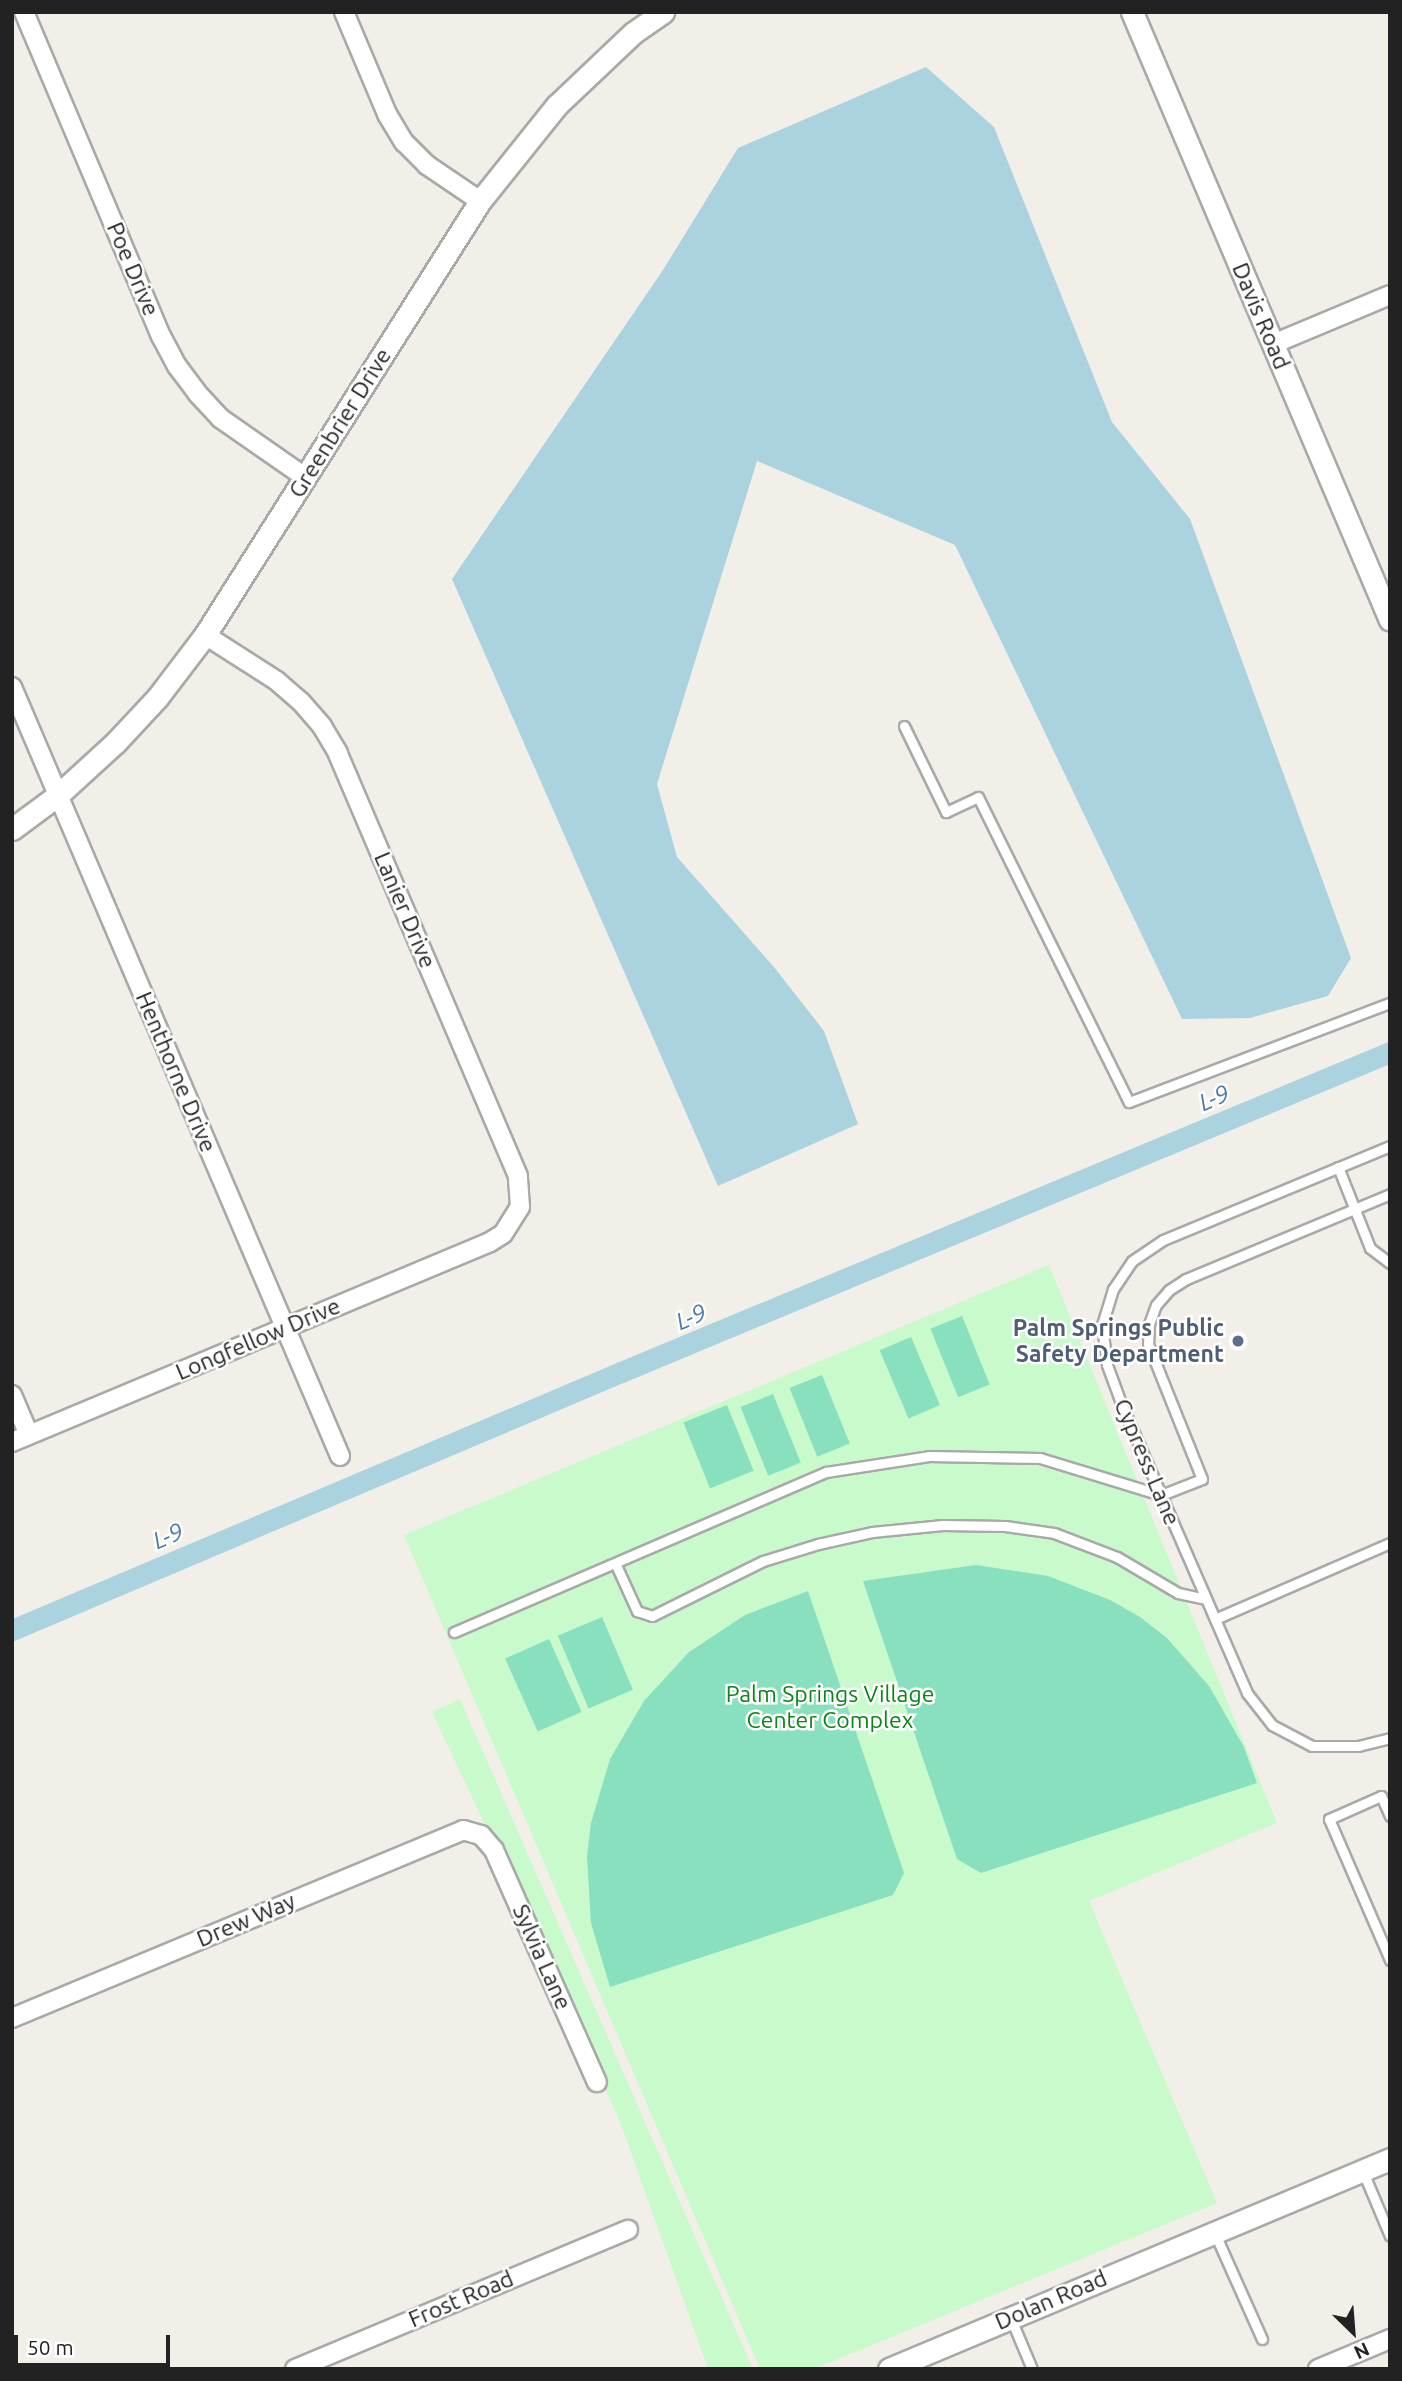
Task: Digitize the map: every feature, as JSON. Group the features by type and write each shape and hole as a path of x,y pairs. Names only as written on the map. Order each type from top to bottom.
{"street":[{"name":"Poe Drive","path":"24,12 177,366 220,418 305,477"},
{"path":"344,12 387,114 404,142 427,165 480,201"},
{"name":"Greenbrier Drive","path":"12,829 58,795 116,743 148,707 205,635 480,201 556,106 633,33 663,12"},
{"name":"Davis Road","path":"1132,12 1390,620"},
{"path":"1273,344 1390,295"},
{"name":"Lanier Drive","path":"205,635 277,681 301,702 322,726 338,753 519,1176 520,1207 503,1234"},
{"name":"Henthorne Drive","path":"12,687 340,1456"},
{"name":"Longfellow Drive","path":"21,1438 503,1234"},
{"path":"12,1395 21,1438"},
{"name":"Drew Way","path":"12,2018 463,1830 481,1835"},
{"name":"Sylvia Lane","path":"481,1835 494,1850 597,2081"},
{"name":"Dolan Road","path":"889,2369 1390,2159"},
{"name":"Frost Road","path":"295,2369 628,2230"},
{"path":"1318,2369 1390,2339"}],"lane":[{"path":"904,726 946,812 978,797 1129,1102 1390,1003"},
{"name":"Cypress Lane","path":"1390,1146 1163,1240 1132,1261 1113,1289 1102,1325 1107,1365 1160,1495 1247,1693 1272,1725 1312,1746 1358,1746 1390,1738"},
{"path":"1338,1167 1370,1248 1390,1263"},
{"path":"454,1632 616,1565 826,1472 929,1456 1040,1458 1160,1495 1202,1479 1148,1344 1149,1324 1156,1305 1169,1290 1186,1279 1390,1194"},
{"path":"616,1565 637,1611 652,1616 763,1561 818,1544 872,1532 943,1525 1005,1526 1054,1533 1117,1557 1178,1593 1206,1599"},
{"path":"1215,1619 1390,1543"},
{"path":"1390,1816 1381,1796 1329,1819 1390,1960"},
{"path":"1362,2171 1390,2236"},
{"path":"1214,2232 1262,2339"},
{"path":"1010,2318 1032,2369"}],"green space":[{"name":"Palm Springs Village Center Complex","path":"1049,1265 1277,1823 1089,1901 1217,2203 814,2369 760,2369 404,1535"},
{"path":"962,1316 990,1385 958,1397 930,1329"},
{"path":"911,1337 940,1405 909,1418 880,1350"},
{"path":"822,1375 850,1444 817,1457 790,1388"},
{"path":"773,1394 801,1463 768,1476 741,1407"},
{"path":"727,1405 754,1471 710,1488 683,1423"},
{"path":"976,1565 1048,1576 1110,1600 1140,1617 1167,1638 1209,1686 1244,1747 1257,1783 981,1873 957,1859 863,1581"},
{"path":"808,1591 904,1873 893,1895 610,1987 591,1923 587,1856 591,1823 610,1759 644,1701 689,1652 745,1615"},
{"path":"602,1617 633,1690 589,1708 558,1636"},
{"path":"549,1639 582,1712 538,1732 505,1659"},
{"path":"460,1699 753,2369 708,2369 623,2130 575,2017 432,1712"}],"water":[{"path":"926,67 994,127 1112,422 1190,519 1351,958 1328,996 1250,1018 1182,1019 955,545 757,461 657,784 677,857 774,967 824,1031 858,1124 718,1186 452,579 663,270 738,148"}],"waterway":[{"name":"L-9","path":"12,1630 621,1372 1390,1052"}],"place":[{"name":"Palm Springs Public Safety Department","path":"1238,1341"}]}
